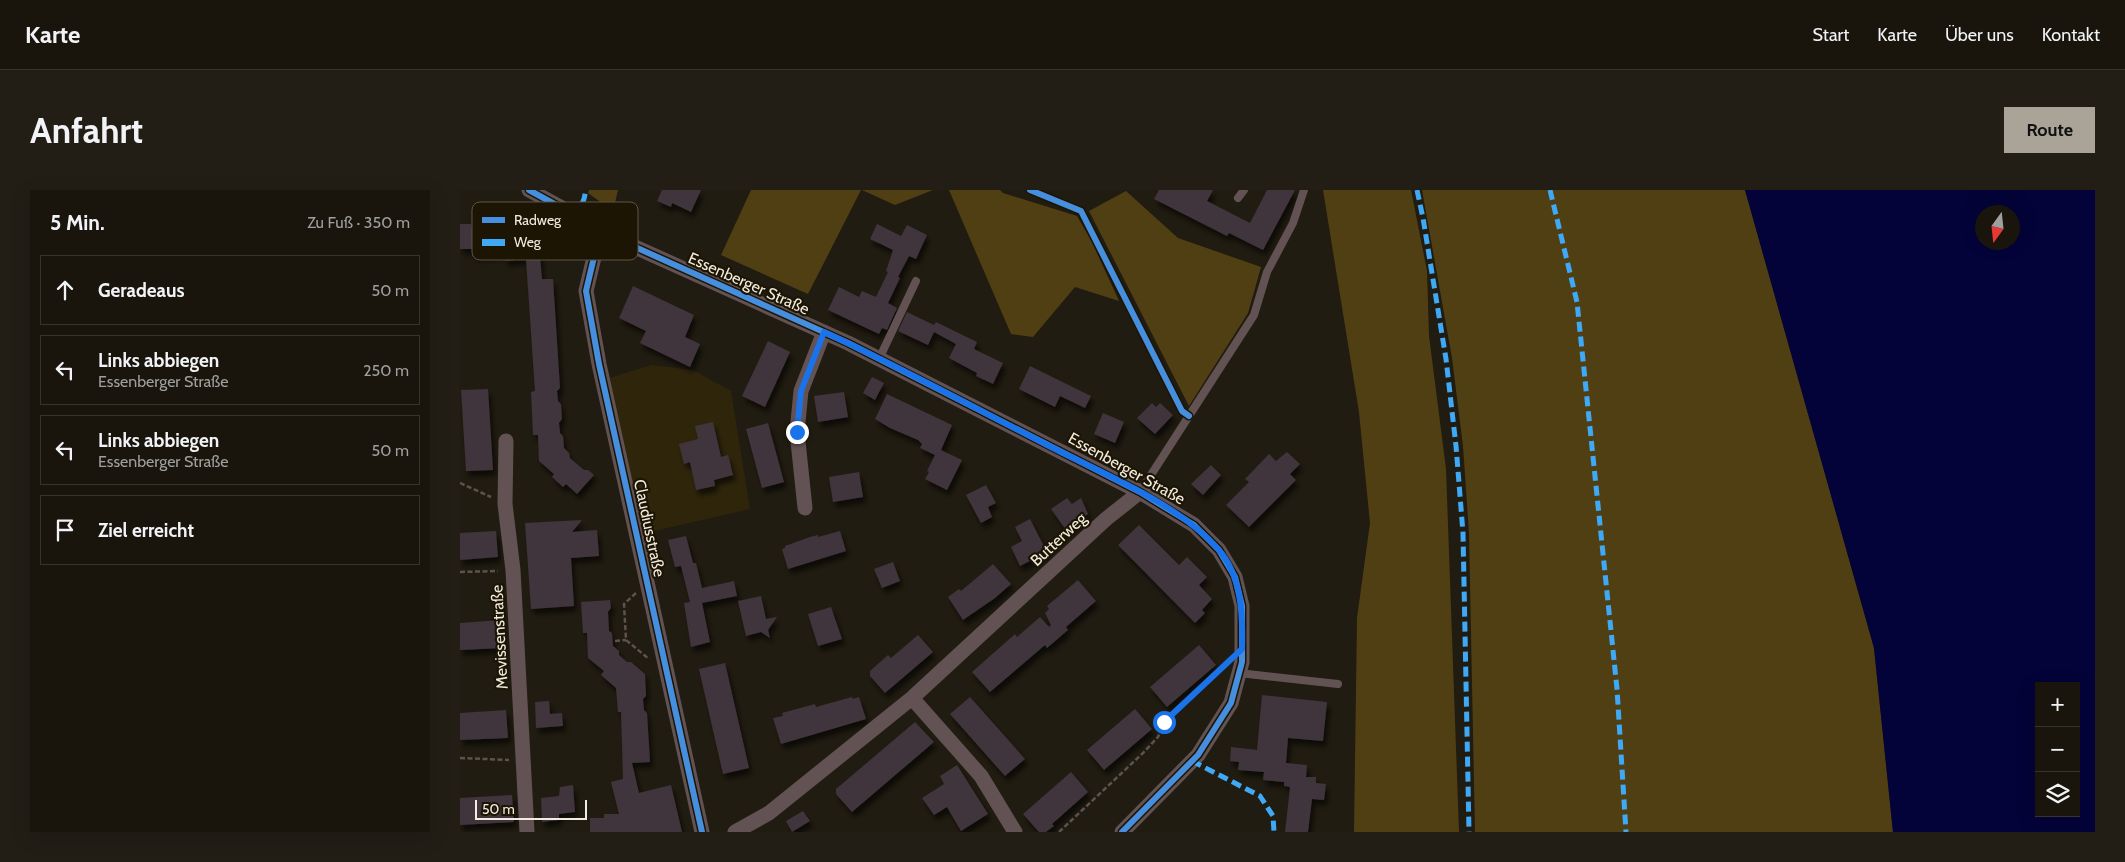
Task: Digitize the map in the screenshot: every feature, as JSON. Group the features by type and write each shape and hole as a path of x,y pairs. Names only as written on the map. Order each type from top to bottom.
{"street":[{"name":"Essenberger Straße","path":"529,190 550,202"},
{"name":"Essenberger Straße","path":"638,247 824,332 1140,492 1194,525 1219,550 1234,577 1242,606 1242,662 1230,703 1198,754 1122,832"},
{"name":"Claudiusstraße","path":"593,260 586,291 599,364 702,832"},
{"name":"Essenberger Straße","path":"805,508 797,432 801,391 824,332"},
{"name":"Mevissenstraße","path":"506,440 505,504 513,570 527,832"},
{"name":"Butterweg","path":"735,832 769,813 912,698 1106,519 1140,492"},
{"path":"912,698 980,776 1015,832"}],"lane":[{"path":"1238,198 1244,190"},
{"name":"Butterweg","path":"1140,492 1254,315 1268,272 1292,223 1304,190"},
{"path":"879,359 916,281"},
{"path":"1239,673 1338,684"}],"path":[{"path":"460,483 505,504"},
{"path":"460,572 513,570"},
{"path":"626,640 624,604 648,582"},
{"path":"615,641 626,640 667,674"},
{"path":"1059,832 1143,753 1158,738 1164,722 1242,649"},
{"path":"460,758 498,761 523,758"}],"shaded area":[{"path":"589,190 618,190 615,202 600,202 588,193"},
{"path":"751,190 861,190 808,294 721,255"},
{"path":"862,190 933,190 895,205"},
{"path":"949,190 1000,190 1003,193 1077,216 1091,240 1119,301 1075,287 1033,337 1011,334"},
{"path":"1323,190 1411,190 1427,271 1429,336 1446,469 1459,832 1354,832 1357,618 1370,523 1359,412"},
{"path":"1422,190 1745,190 1874,648 1893,832 1475,832 1469,533 1463,446 1452,358"},
{"path":"1745,190 2095,190 2095,832 1893,832 1874,648"},
{"path":"1126,191 1178,238 1261,267 1248,313 1189,406 1089,211"},
{"path":"651,365 693,370 731,391 750,509 637,535 603,380"}],"building":[{"path":"662,190 701,190 691,212 672,203 671,207 657,201"},
{"path":"1159,190 1213,190 1207,201 1250,223 1267,190 1295,190 1263,250 1229,233 1227,236 1154,199"},
{"path":"460,224 471,224 472,249 460,249"},
{"path":"877,224 901,236 907,225 927,235 916,259 909,256 898,277 900,278 888,303 897,308 887,330 882,328 879,334 828,310 839,287 859,297 862,291 876,297 888,272 886,271 893,250 870,239"},
{"path":"526,260 540,260 542,279 553,279 560,388 557,391 558,401 561,404 562,419 559,423 560,433 563,436 564,448 569,453 570,458 584,470 588,470 594,475 577,494 566,484 563,487 552,477 554,474 539,461 538,435 533,435 531,392 535,391"},
{"path":"633,286 694,315 685,337 700,344 690,367 640,343 646,331 619,318"},
{"path":"907,312 934,325 936,322 977,342 974,349 1003,363 993,384 976,376 977,373 949,358 956,344 934,332 928,345 898,331"},
{"path":"768,341 790,352 765,407 742,396"},
{"path":"1030,366 1091,396 1085,408 1060,396 1055,407 1019,389"},
{"path":"872,377 884,383 875,400 863,393"},
{"path":"488,389 493,470 466,471 461,390"},
{"path":"844,392 848,417 818,422 814,396"},
{"path":"887,394 952,425 941,450 962,460 947,490 925,479 935,455 920,448 922,444 918,440 890,428 875,419"},
{"path":"1152,403 1156,407 1160,403 1173,415 1155,434 1137,418"},
{"path":"1103,413 1124,422 1115,443 1094,434"},
{"path":"713,422 721,457 728,455 733,475 714,480 715,486 696,490 690,462 684,464 679,444 698,439 695,426"},
{"path":"768,423 784,482 762,488 746,429"},
{"path":"1287,452 1300,464 1290,474 1296,480 1249,527 1226,505 1249,482 1245,479 1269,454 1276,461"},
{"path":"1211,465 1221,475 1203,495 1191,484"},
{"path":"859,472 863,497 833,502 829,477"},
{"path":"986,485 996,503 988,507 992,517 981,523 966,495"},
{"path":"1067,498 1072,504 1081,498 1088,514 1066,530 1051,509"},
{"path":"1030,519 1047,552 1020,566 1011,547 1022,541 1015,527"},
{"path":"582,520 572,532 597,530 599,556 571,558 574,606 531,609 525,523"},
{"path":"1139,525 1179,565 1187,557 1207,577 1199,585 1212,599 1202,610 1205,613 1195,623 1118,545"},
{"path":"496,531 498,557 460,560 460,533"},
{"path":"840,531 846,551 788,569 782,549 785,546 810,537 818,535 818,537"},
{"path":"686,536 693,563 696,563 702,588 734,581 737,596 702,603 710,642 691,647 684,603 690,602 681,566 675,567 668,540"},
{"path":"893,562 900,581 882,588 874,569"},
{"path":"993,564 1011,584 995,598 963,620 948,597 959,589 961,591"},
{"path":"1078,580 1096,601 1066,627 1068,630 1047,648 1045,645 990,692 972,672 1015,634 1017,637 1040,617 1049,627 1051,625 1045,613 1049,609 1047,606"},
{"path":"761,596 766,619 777,617 768,630 770,638 761,632 746,636 738,601"},
{"path":"610,600 611,608 608,612 609,631 612,633 613,646 627,662 631,662 645,674 646,696 643,699 644,710 647,713 650,762 632,763 639,793 671,785 682,832 590,832 590,818 604,818 604,814 619,814 611,782 623,779 621,712 618,712 616,688 601,675 604,671 588,658 587,633 583,633 581,602"},
{"path":"831,607 842,639 818,646 808,614"},
{"path":"501,620 503,648 460,650 460,623"},
{"path":"918,635 933,652 885,693 870,676 870,671 888,655 891,658"},
{"path":"1199,645 1216,665 1167,707 1150,687"},
{"path":"725,663 749,768 723,774 699,669"},
{"path":"1262,695 1327,702 1323,741 1288,738 1286,763 1307,765 1306,777 1316,777 1316,783 1326,784 1324,800 1312,799 1308,832 1285,832 1290,787 1284,786 1284,782 1263,780 1264,772 1238,770 1239,762 1230,761 1231,747 1257,750"},
{"path":"852,697 853,699 859,697 866,719 781,744 773,718 783,716 782,713 815,704 816,707"},
{"path":"970,697 1025,759 1005,776 950,714"},
{"path":"549,701 550,714 562,713 563,726 536,728 535,702"},
{"path":"1135,709 1152,729 1104,770 1087,750"},
{"path":"506,710 508,738 460,740 460,713"},
{"path":"915,722 934,742 852,812 836,794 836,789"},
{"path":"957,765 988,814 961,831 947,807 934,815 922,798 944,784 940,776"},
{"path":"1071,772 1088,792 1052,824 1054,826 1046,832 1039,832 1023,814"},
{"path":"573,785 575,812 559,814 559,820 542,822 541,798 559,796 560,787"},
{"path":"512,795 514,822 460,825 460,798"},
{"path":"803,811 810,821 792,832 786,821"}],"marked path":[{"path":"583,202 586,190"},
{"path":"1417,190 1446,359 1456,446 1463,533 1469,832"},
{"path":"1550,190 1577,302 1617,689 1626,832"},
{"path":"1192,761 1260,796 1273,816 1274,832"}],"cycle path":[{"path":"529,190 551,202"},
{"path":"1030,190 1081,211 1182,411 1189,416"},
{"path":"638,248 848,343 1140,492 1194,525 1219,550 1235,577 1242,606 1242,662 1231,703 1198,755 1122,832"},
{"path":"593,260 586,291 599,364 702,832"}],"route":[{"path":"797,432 801,391 824,332 1140,492 1194,525 1219,550 1234,577 1242,606 1242,649 1164,722"}]}
